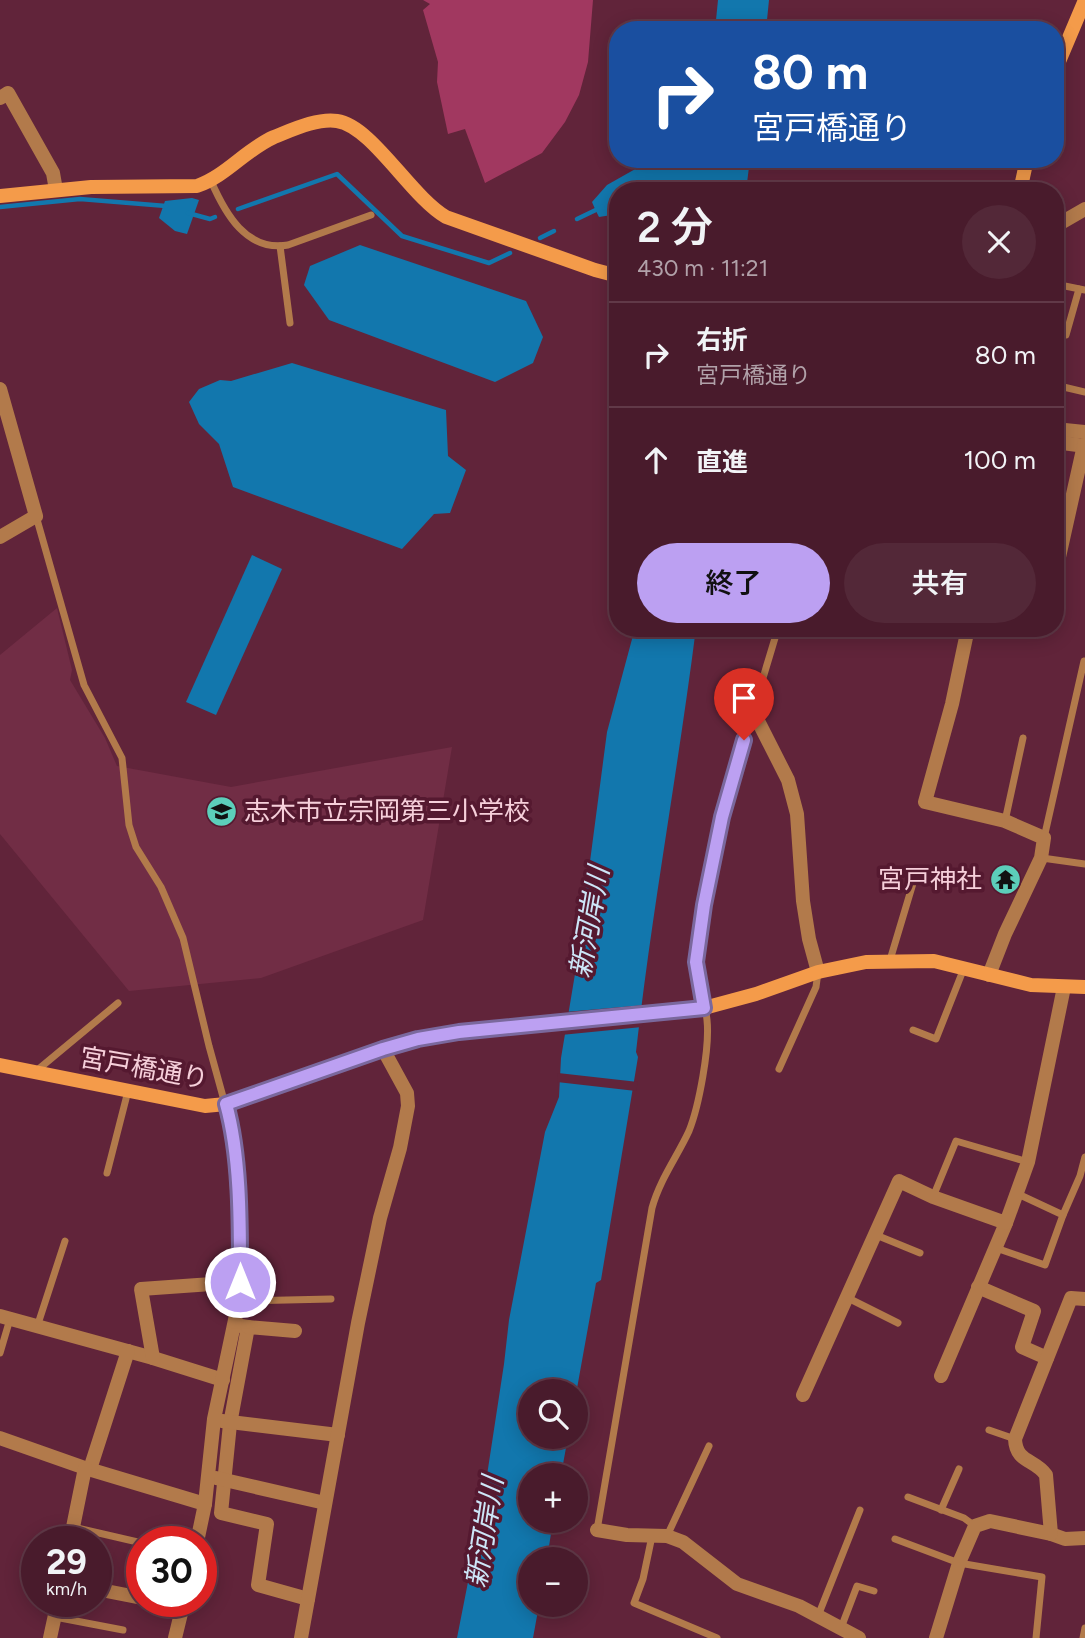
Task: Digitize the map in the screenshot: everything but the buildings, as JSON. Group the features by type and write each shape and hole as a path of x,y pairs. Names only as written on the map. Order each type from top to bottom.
{"street":[{"path":"1064,50 1085,0"},
{"path":"0,98 8,93 53,173 56,190"},
{"path":"0,196 90,187 197,186 211,181 264,141 288,131 336,121 350,125 383,155 425,202 446,216 609,274"},
{"path":"1064,221 1085,209"},
{"path":"0,389 36,516 0,537"},
{"path":"1064,430 1085,432"},
{"path":"1064,443 1085,445 1064,536"},
{"path":"966,637 953,704 925,802 1005,821 1044,838 1041,858 989,975"},
{"path":"753,711 788,780 797,814 803,901 818,972"},
{"name":"宮戸橋通り","path":"0,1065 205,1105 226,1104 383,1049 437,1035 704,1008 849,964 890,960 934,961 1031,985 1085,987"},
{"path":"941,1376 1006,1223 1028,1162 1064,987"},
{"path":"302,1638 369,1268 400,1149 408,1106 407,1093 383,1049"},
{"path":"226,1104 234,1142 242,1326 222,1513 267,1524 258,1585 308,1599"},
{"path":"803,1395 898,1181 933,1197 1006,1223"},
{"path":"153,1358 141,1289 240,1282"},
{"path":"978,1287 1034,1311 1022,1346 1047,1358"},
{"path":"1051,1534 1046,1475 1043,1470 1021,1456 1015,1448 1015,1439 1071,1298 1085,1299"},
{"path":"5,1317 223,1380"},
{"path":"242,1326 295,1331"},
{"path":"200,1526 214,1419 223,1380 242,1326"},
{"path":"74,1526 88,1469 128,1352"},
{"path":"214,1419 230,1424 338,1435"},
{"path":"0,1438 88,1469 205,1504"},
{"path":"208,1476 325,1503"},
{"path":"936,1638 959,1563 975,1526 990,1521 1065,1539 1085,1538"},
{"path":"597,1530 659,1536 683,1542 737,1584 799,1606 859,1638"},
{"path":"50,1638 54,1617"},
{"path":"175,1638 180,1617"}],"lane":[{"path":"211,181 223,209 235,226 250,237 280,246 371,215"},
{"path":"280,246 290,323"},
{"path":"1064,286 1082,290 1066,335"},
{"path":"1064,387 1085,392"},
{"path":"36,516 84,685 122,758 129,825 136,847 161,887 183,937 226,1104"},
{"path":"597,1530 652,1208 665,1173 688,1131 696,1102 707,1035 707,1018 696,962 704,905 722,817 775,637"},
{"path":"1044,838 1083,662"},
{"path":"1005,821 1023,738"},
{"path":"1041,858 1085,864"},
{"path":"890,960 914,880"},
{"path":"913,1030 936,1040 964,967"},
{"path":"779,1069 816,987 818,972"},
{"path":"35,1072 118,1003"},
{"path":"107,1173 128,1091"},
{"path":"933,1197 956,1141 1028,1162"},
{"path":"995,1248 1045,1265 1085,1157"},
{"path":"1017,1194 1063,1215"},
{"path":"876,1234 920,1253"},
{"path":"37,1327 65,1241"},
{"path":"845,1296 898,1323"},
{"path":"239,1301 331,1299"},
{"path":"0,1353 5,1317"},
{"path":"989,1430 1015,1439"},
{"path":"709,1446 659,1536 634,1603 717,1638"},
{"path":"941,1510 959,1469"},
{"path":"908,1497 964,1518 975,1526"},
{"path":"818,1616 860,1510"},
{"path":"895,1539 959,1563 1042,1577 1036,1638"},
{"path":"841,1628 857,1586 874,1591"},
{"path":"54,1617 123,1630"},
{"path":"1083,1638 1085,1629"}],"shaded area":[{"path":"423,0 593,0 588,62 579,95 565,122 542,153 485,183 465,129 448,134 437,82 438,62 423,10 430,4"},
{"name":"志木市立宗岡第三小学校","path":"57,608 72,670 70,680 105,738 117,766 231,787 452,747 423,920 261,978 129,991 0,834 0,655"}],"water":[{"path":"718,0 769,0 767,21 716,21"},
{"path":"637,168 749,168 747,182 612,182"},
{"path":"609,184 609,215 599,217 596,211 599,208 595,209 592,202"},
{"path":"192,198 199,200 187,234 175,231 159,218 165,201"},
{"path":"360,245 526,301 543,337 533,363 495,382 329,320 304,285 310,266"},
{"path":"292,363 446,410 448,456 466,470 450,513 434,514 402,549 233,487 219,444 199,424 189,402 199,389 220,380 231,381"},
{"path":"252,555 282,569 216,715 186,702"},
{"name":"新河岸川","path":"633,637 695,637 650,946 636,1052 638,1057 601,1280 596,1283 579,1379 518,1379 518,1449 566,1449 563,1463 518,1463 518,1533 551,1533 549,1547 518,1547 518,1617 537,1617 533,1638 457,1638 480,1521 509,1320 545,1132 559,1097 561,1058 576,968 607,732"}],"pier":[{"path":"645,1005 642,1027 561,1035 565,1012"},
{"path":"558,1073 638,1082 636,1091 557,1082"}],"waterway":[{"path":"238,209 337,174 402,236 489,263 510,253"},
{"path":"0,207 80,199 166,206"},
{"path":"577,219 602,207"},
{"path":"188,213 210,219 215,217"},
{"path":"540,238 554,231"}],"place":[{"name":"志木市立宗岡第三小学校","path":"221,811"},
{"name":"宮戸神社","path":"1005,879"}],"route":[{"path":"240,1282 234,1142 226,1104 418,1039 459,1032 704,1008 697,978 698,943 713,855 744,740"}]}
